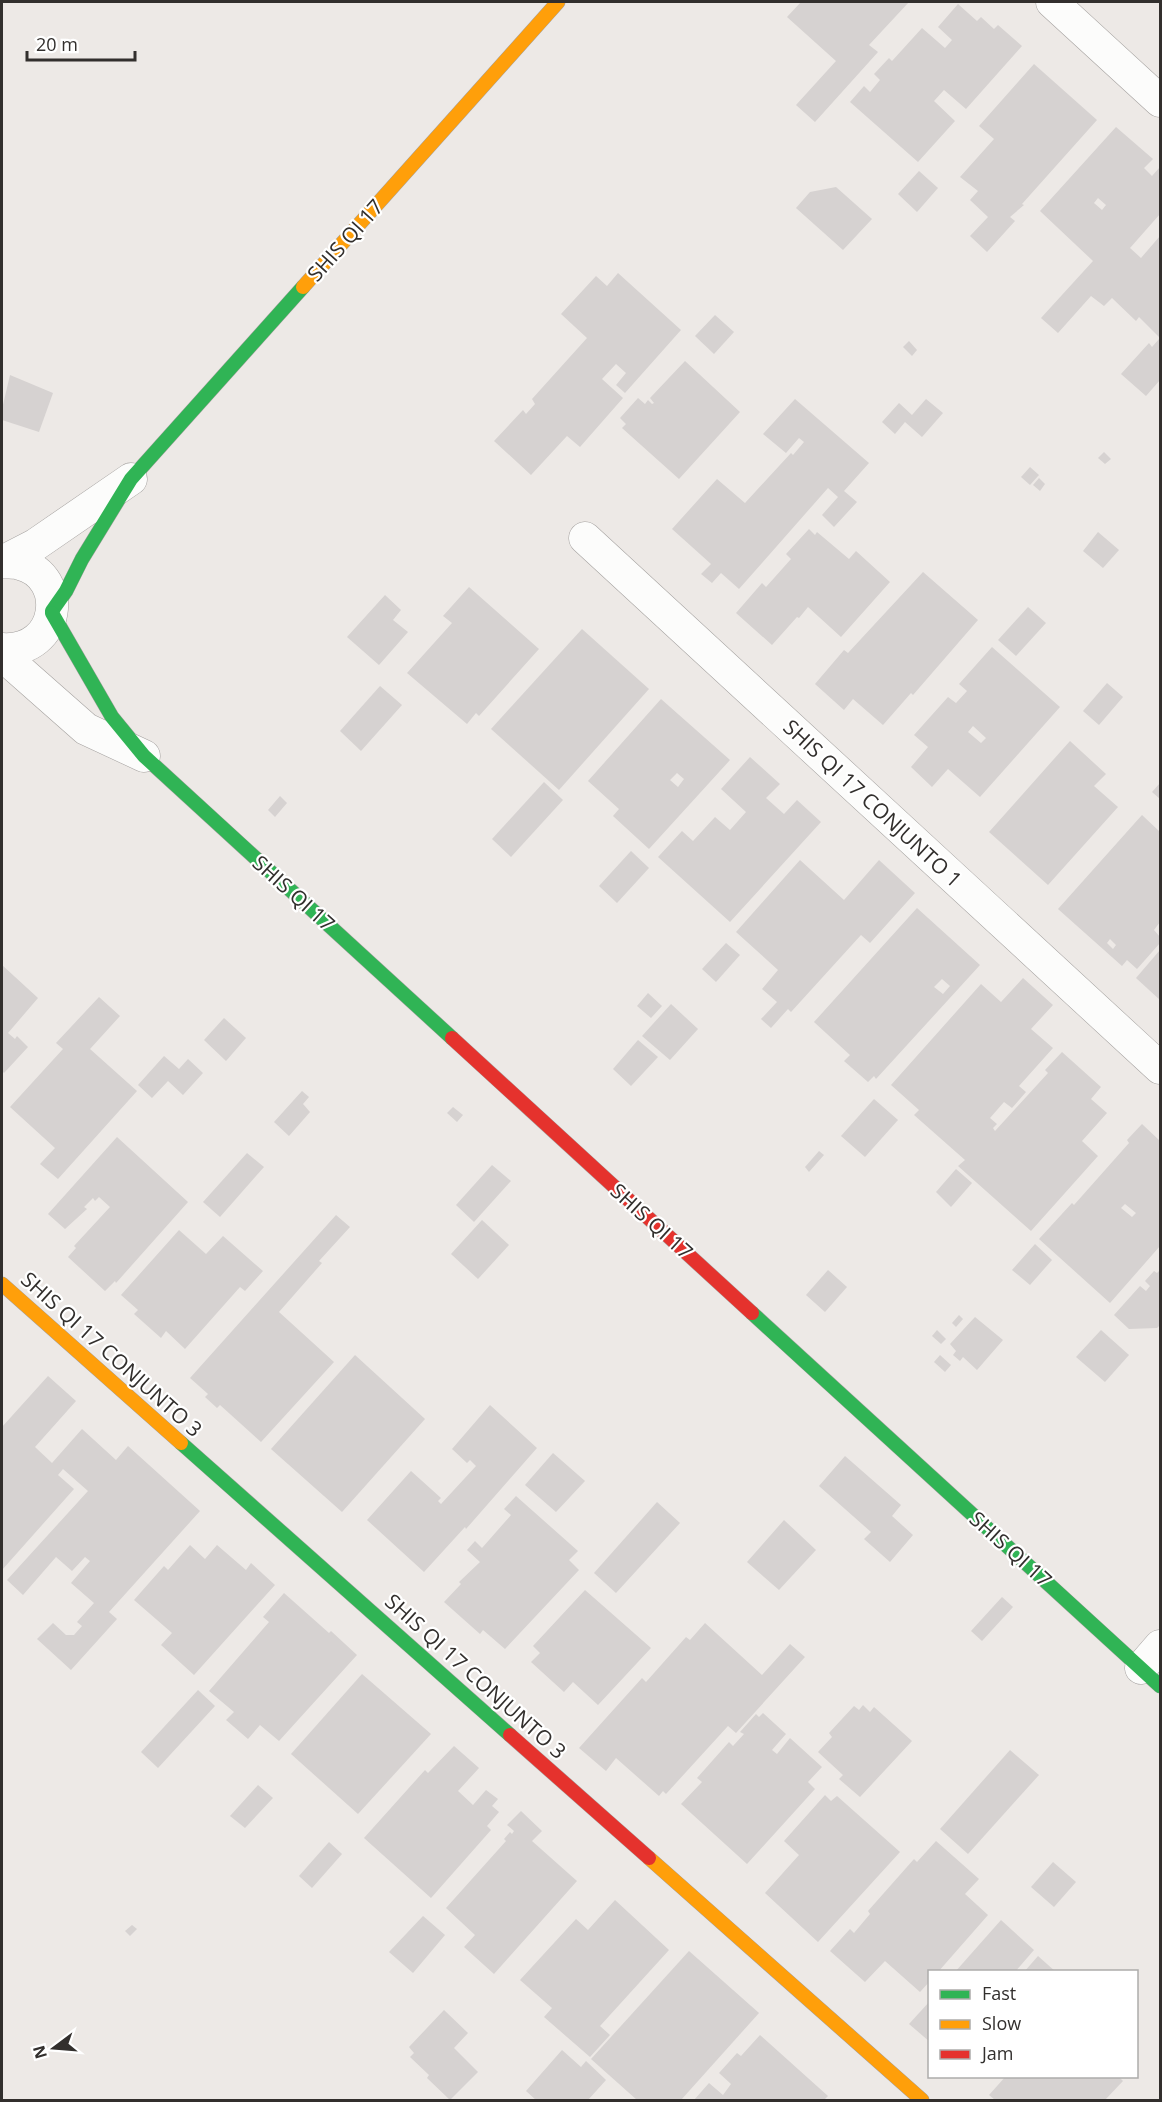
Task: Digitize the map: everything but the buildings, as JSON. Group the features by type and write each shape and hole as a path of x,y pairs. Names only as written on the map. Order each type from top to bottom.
{"street":[{"name":"SHIS QI 17","path":"558,2 131,479 52,612 112,717 144,756 1154,1667"},
{"path":"1052,2 1161,101"},
{"name":"SHIS QI 17","path":"2,562 35,545 131,479"},
{"name":"SHIS QI 17 CONJUNTO 1","path":"585,538 1161,1068"},
{"path":"2,562 21,564 39,574 50,591 52,612 48,626 40,637 29,645 16,649 2,649"},
{"name":"SHIS QI 17","path":"2,655 86,729 144,756"},
{"name":"SHIS QI 17 CONJUNTO 3","path":"2,1284 922,2100"}],"traffic: fast":[{"path":"52,611 131,479 303,287"},
{"path":"52,613 112,717 144,756 452,1038"},
{"path":"752,1313 1160,1686"},
{"path":"181,1443 510,1735"}],"traffic: slow":[{"path":"303,287 558,2"},
{"path":"2,1284 181,1443"},
{"path":"649,1858 922,2100"}],"traffic: jam":[{"path":"452,1038 752,1313"},
{"path":"510,1735 649,1858"}]}
